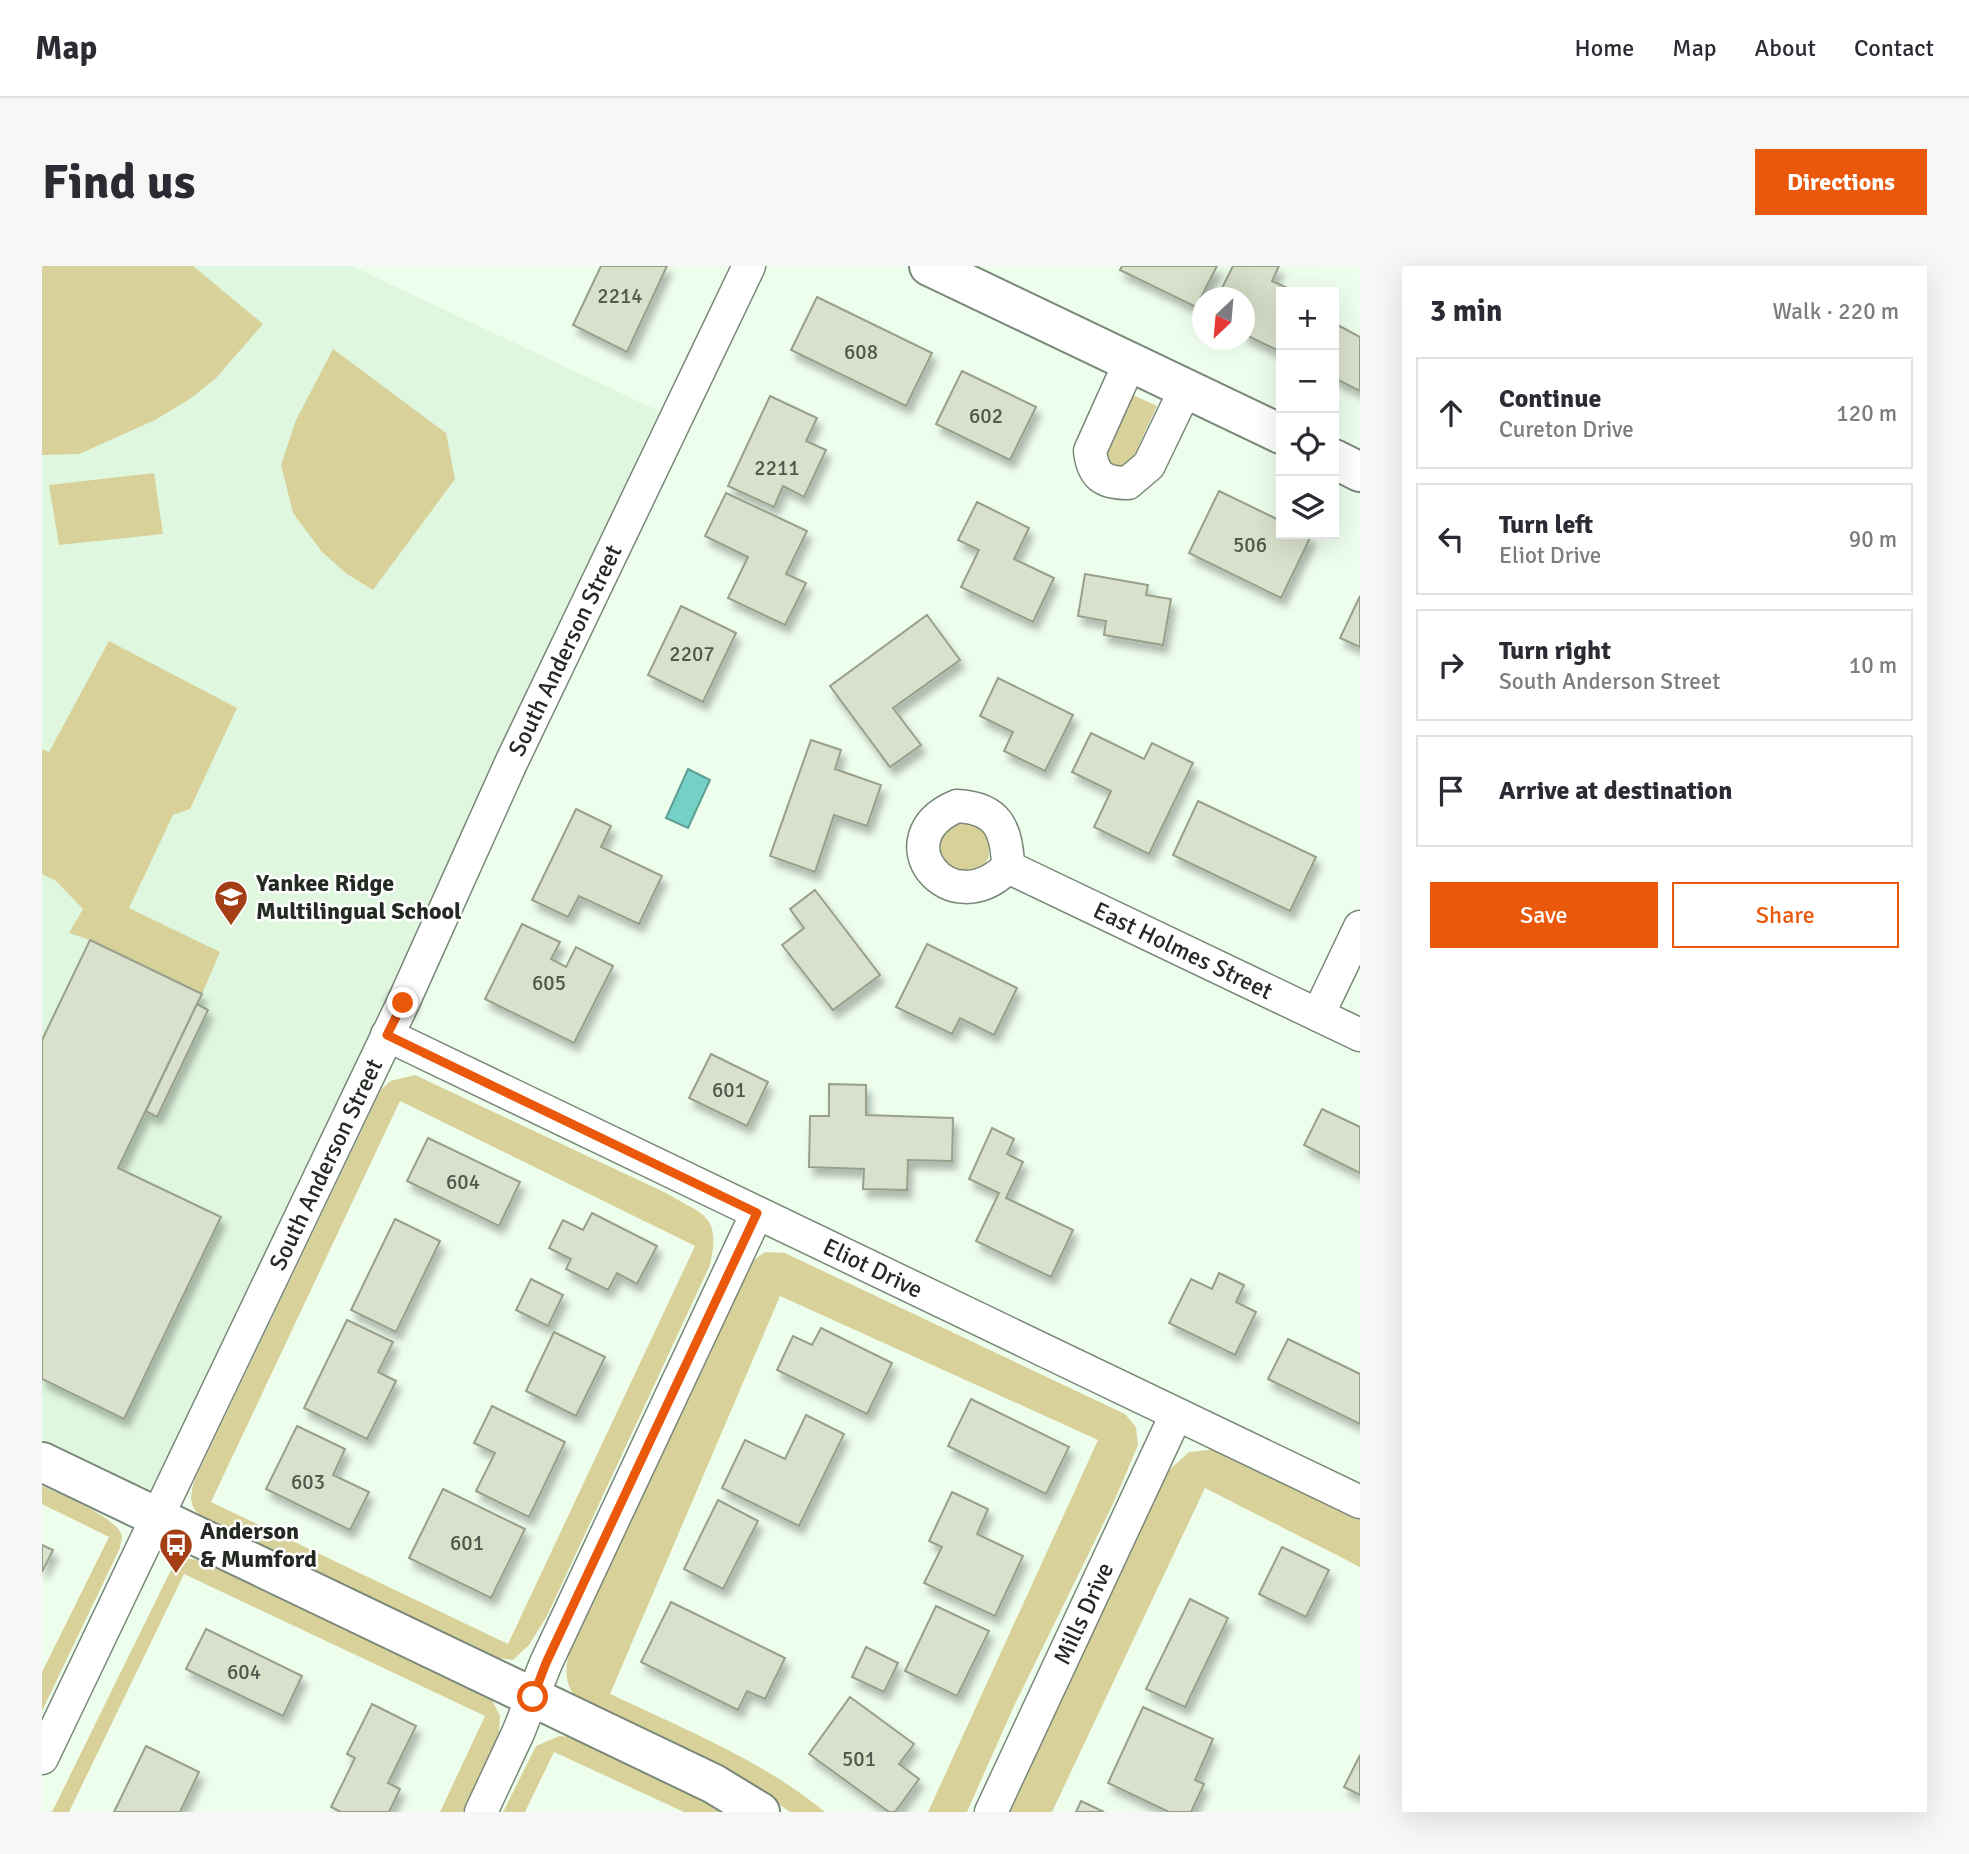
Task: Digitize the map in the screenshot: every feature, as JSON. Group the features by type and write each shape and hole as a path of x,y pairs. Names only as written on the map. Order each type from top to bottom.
{"street":[{"name":"South Anderson Street","path":"42,1758 387,1035 511,763 749,266"},
{"path":"929,266 1276,432"},
{"path":"1130,362 1090,451 1092,466 1100,477 1115,483 1128,483 1149,465 1186,388"},
{"path":"1339,462 1360,472"},
{"name":"East Holmes Street","path":"1007,867 1360,1035"},
{"path":"1318,1015 1360,927"},
{"name":"Eliot Drive","path":"387,1035 1360,1502"},
{"path":"481,1812 519,1733 546,1663 757,1213"},
{"name":"Mills Drive","path":"991,1812 1176,1415"},
{"path":"42,1462 714,1784 760,1812"}],"shaded area":[{"name":"Yankee Ridge Multilingual School","path":"42,266 352,266 659,411 154,1498 42,1443"},
{"path":"42,266 193,266 263,324 216,378 190,399 155,420 79,454 42,455"},
{"path":"333,349 446,433 455,479 373,590 347,574 322,552 293,513 281,465 296,420"},
{"path":"1131,394 1157,406 1125,475 1099,463"},
{"path":"154,473 163,534 59,545 49,485"},
{"path":"109,641 237,708 190,809 173,815 129,908 220,952 202,994 90,940 69,933 83,909 56,881 42,874 42,749 49,752"},
{"path":"974,821 988,835 989,856 985,865 978,873 949,876 931,836 944,822"},
{"path":"415,1075 666,1193 700,1213 711,1226 713,1248 710,1265 547,1616 529,1645 513,1660 484,1656 212,1524 199,1515 191,1500 195,1479 381,1090 390,1081","holes":["400,1101 695,1246 508,1644 211,1502"]},
{"path":"765,1252 785,1253 1125,1414 1136,1427 1138,1445 1113,1504 1014,1706 967,1812 928,1812 1098,1440 780,1296 610,1694 749,1761 801,1793 825,1812 790,1812 768,1796 574,1696 567,1680 569,1652 734,1294 751,1262"},
{"path":"1217,1449 1360,1520 1360,1567 1205,1488 1052,1812 1010,1812 1166,1473 1189,1452"},
{"path":"42,1486 111,1522 122,1537 120,1548 42,1711 42,1672 109,1537 42,1504"},
{"path":"184,1558 206,1561 491,1698 500,1716 499,1733 463,1812 440,1812 485,1716 184,1574 69,1812 52,1812 170,1572 178,1561"},
{"path":"559,1736 573,1737 729,1812 684,1812 554,1752 525,1812 503,1812 536,1746"}],"water":[{"path":"688,769 710,780 688,828 666,818"}],"building":[{"path":"601,266 667,266 627,352 573,325"},
{"path":"1122,266 1217,266 1206,287 1192,287 1192,305 1120,270"},
{"path":"1233,266 1279,266 1272,281 1285,287 1276,287 1276,350 1255,339 1255,287 1222,287"},
{"path":"817,297 932,353 906,406 791,350"},
{"path":"1339,326 1360,337 1360,391 1339,380"},
{"path":"962,371 1036,407 1010,460 936,424"},
{"path":"770,396 817,418 806,441 826,450 804,497 783,486 774,507 728,486"},
{"path":"1219,491 1276,519 1276,539 1310,539 1281,598 1189,553"},
{"path":"726,493 807,531 786,574 806,583 785,625 728,598 748,557 705,536"},
{"path":"977,502 1029,528 1014,559 1054,578 1033,622 961,587 979,550 958,540"},
{"path":"1085,574 1148,585 1146,595 1171,599 1163,645 1104,635 1106,621 1078,616"},
{"path":"1360,596 1360,647 1340,638"},
{"path":"681,606 736,633 703,702 648,675"},
{"path":"927,615 960,660 893,708 921,745 890,767 830,686"},
{"path":"998,678 1073,715 1045,771 1004,751 1013,732 980,716"},
{"path":"1091,733 1144,759 1152,743 1193,763 1149,854 1094,827 1111,791 1072,772"},
{"path":"811,740 841,750 835,769 881,785 867,826 834,815 815,872 770,856"},
{"path":"1198,801 1316,857 1290,911 1173,855"},
{"path":"576,809 611,826 601,847 662,876 639,924 579,896 568,917 532,900"},
{"path":"815,890 880,975 833,1010 782,945 804,928 790,909"},
{"path":"522,924 560,942 551,959 566,967 576,947 613,966 574,1043 485,999"},
{"path":"90,940 202,994 118,1168 221,1217 124,1419 42,1379 42,1040"},
{"path":"927,944 1017,988 994,1035 960,1018 952,1034 896,1007"},
{"path":"197,1004 208,1010 157,1117 146,1111"},
{"path":"711,1054 768,1082 747,1126 689,1098"},
{"path":"829,1084 866,1085 866,1115 953,1118 952,1161 908,1160 907,1190 863,1189 864,1169 809,1167 810,1116 829,1116"},
{"path":"1322,1109 1360,1127 1360,1173 1304,1145"},
{"path":"992,1128 1014,1139 1007,1154 1023,1162 1006,1198 1073,1230 1051,1277 976,1241 999,1193 969,1179"},
{"path":"428,1138 520,1182 499,1226 407,1181"},
{"path":"592,1213 657,1246 637,1284 617,1273 608,1290 566,1269 571,1259 549,1248 563,1220 583,1230"},
{"path":"395,1219 440,1241 396,1332 351,1310"},
{"path":"1219,1273 1244,1285 1236,1302 1256,1312 1235,1355 1169,1323 1191,1279 1212,1289"},
{"path":"531,1279 563,1295 548,1326 516,1310"},
{"path":"347,1320 393,1342 378,1372 396,1381 367,1439 304,1408"},
{"path":"821,1328 892,1363 867,1414 777,1370 793,1336 812,1345"},
{"path":"554,1332 605,1357 576,1416 526,1391"},
{"path":"1288,1339 1360,1374 1360,1424 1268,1379"},
{"path":"971,1399 1069,1447 1046,1494 948,1446"},
{"path":"492,1406 565,1442 529,1517 476,1491 495,1453 474,1443"},
{"path":"806,1415 844,1434 799,1526 722,1488 745,1440 785,1459"},
{"path":"297,1426 345,1449 333,1475 369,1492 350,1530 266,1489"},
{"path":"443,1489 525,1529 491,1598 409,1558"},
{"path":"952,1492 988,1509 977,1534 1023,1556 995,1616 924,1583 942,1547 929,1541"},
{"path":"718,1500 758,1521 723,1589 684,1569"},
{"path":"42,1545 53,1550 42,1572"},
{"path":"1282,1547 1329,1570 1306,1617 1259,1594"},
{"path":"1190,1599 1228,1618 1185,1707 1146,1689"},
{"path":"671,1602 785,1658 765,1699 747,1691 738,1710 641,1662"},
{"path":"936,1606 989,1631 957,1696 905,1671"},
{"path":"206,1629 302,1676 283,1716 186,1669"},
{"path":"866,1647 898,1663 884,1692 852,1677"},
{"path":"850,1697 914,1744 899,1764 919,1779 895,1812 889,1812 809,1754"},
{"path":"372,1704 416,1726 388,1783 400,1789 389,1812 341,1812 331,1807 355,1758 347,1754"},
{"path":"1143,1707 1213,1739 1195,1780 1204,1784 1191,1812 1169,1812 1108,1783"},
{"path":"146,1746 199,1772 180,1812 114,1812"},
{"path":"1360,1755 1360,1795 1344,1787"},
{"path":"1081,1801 1104,1812 1076,1812"}],"place":[{"name":"Yankee Ridge Multilingual School","path":"231,927"},
{"name":"Anderson & Mumford","path":"176,1575"}],"route":[{"path":"403,1003 387,1035 757,1213 546,1663 533,1697"}]}
